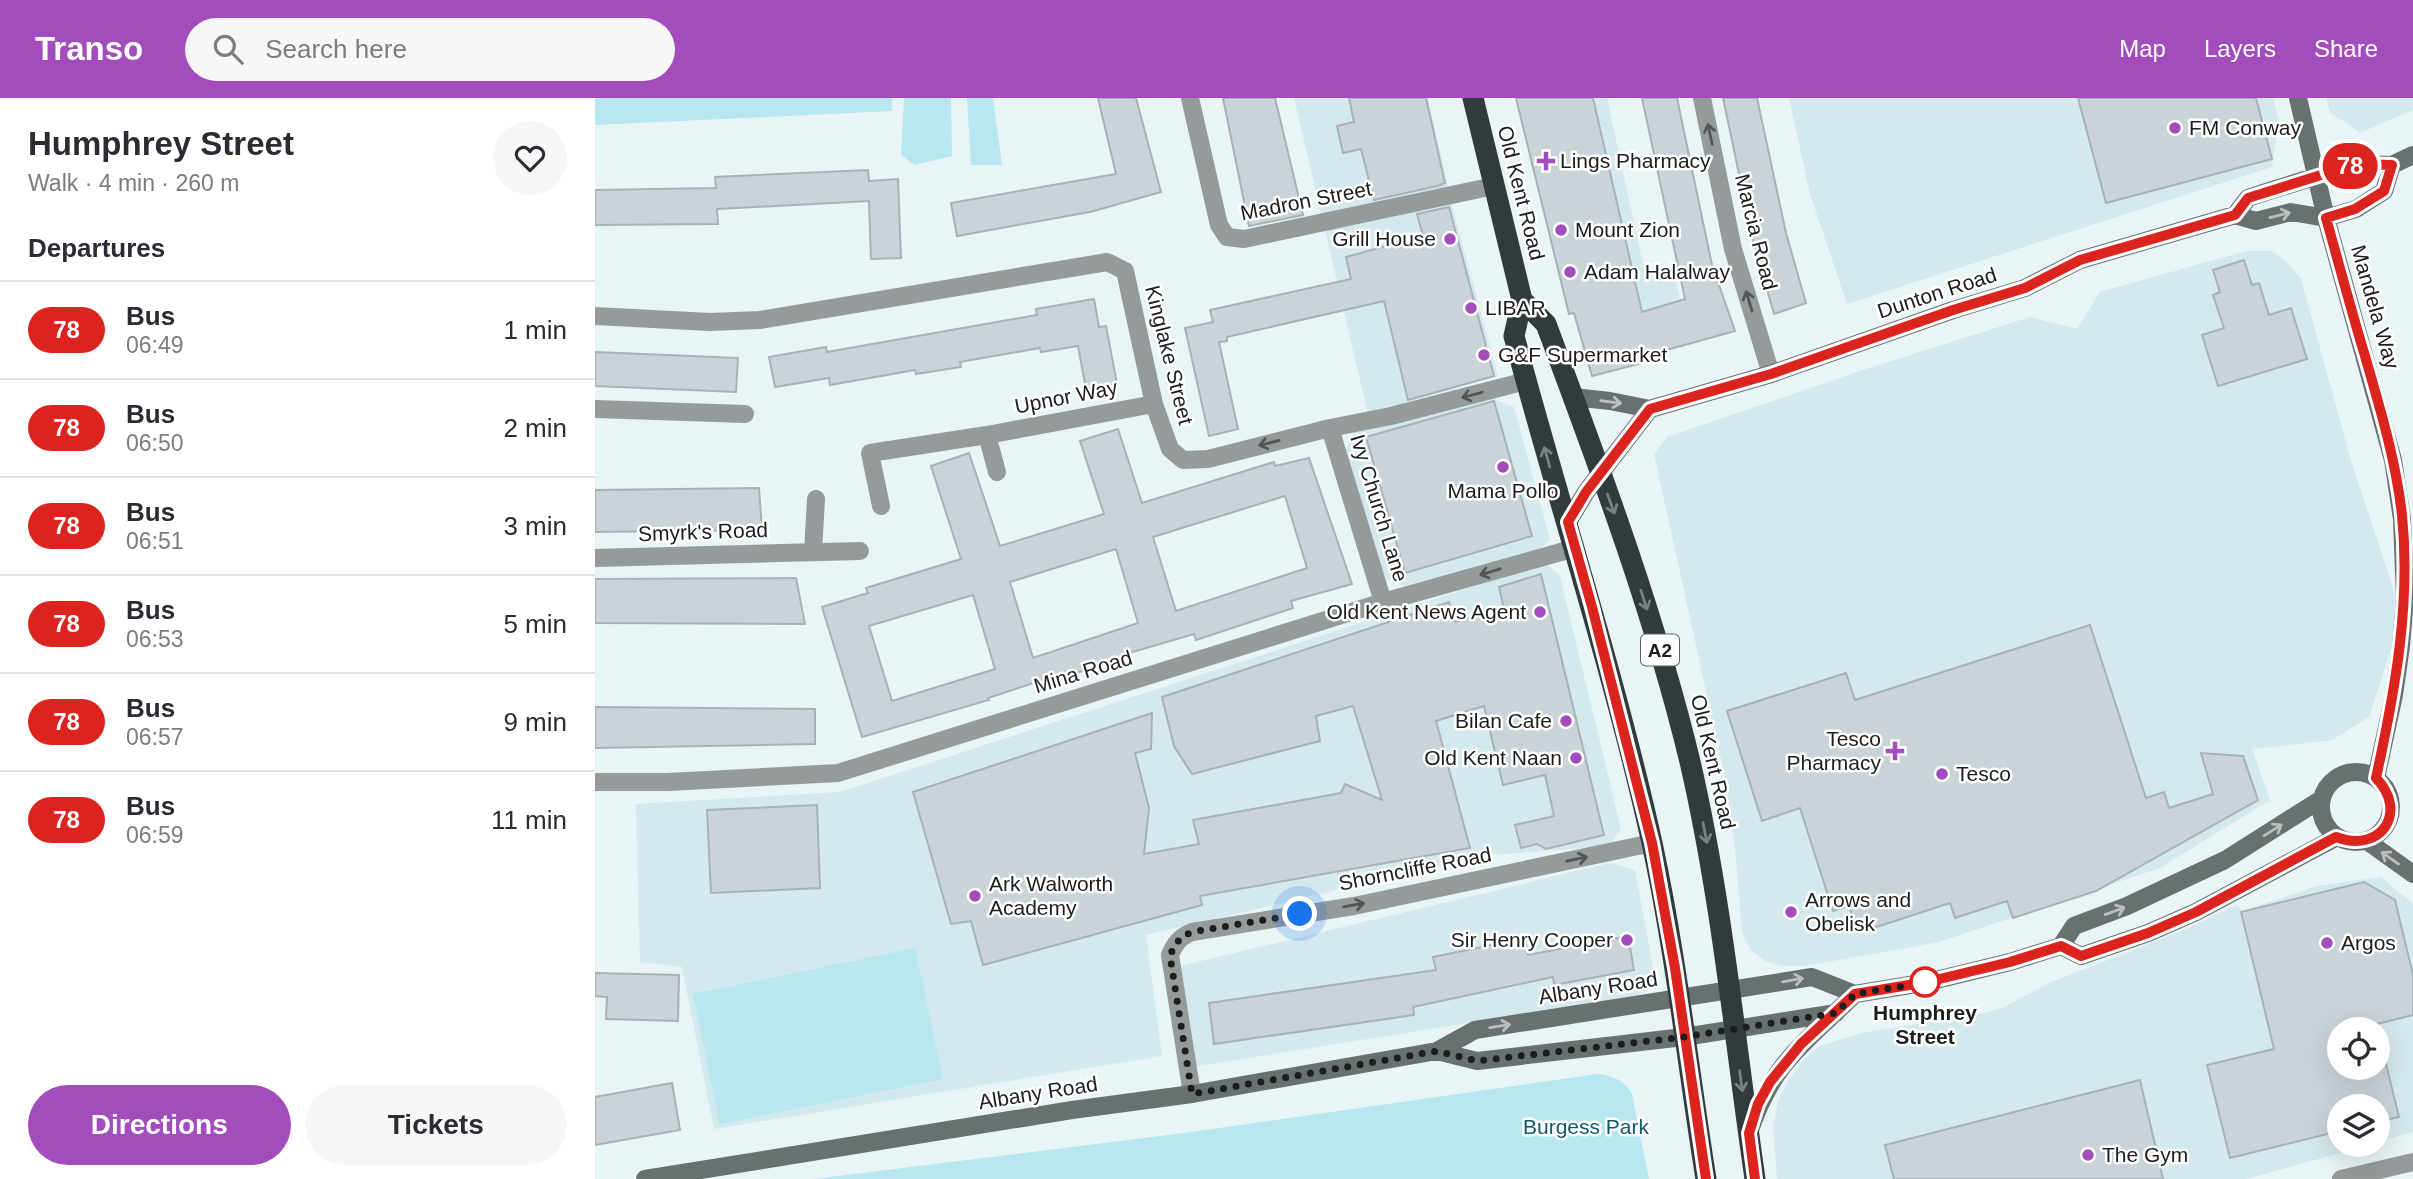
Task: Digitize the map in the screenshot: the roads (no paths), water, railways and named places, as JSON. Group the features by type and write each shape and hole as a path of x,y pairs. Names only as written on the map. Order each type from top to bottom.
{"highway":[{"name":"Old Kent Road","path":"1473,98 1522,300 1514,336 1568,522 1652,843 1706,1179"},
{"name":"Old Kent Road","path":"1522,300 1546,324 1665,663 1707,841 1755,1179"}],"main road":[{"name":"Mandela Way","path":"2298,98 2326,218 2393,460 2402,519 2405,598 2401,646 2394,695 2376,778"},
{"name":"Dunton Road","path":"2235,215 2248,198 2356,164 2392,165 2413,155"},
{"name":"Dunton Road","path":"1573,397 1650,409 1771,374 1953,310 2025,288 2080,260 2235,215 2256,221 2291,212 2326,218 2355,209 2384,191 2392,165"},
{"path":"1568,522 1600,473 1650,409"},
{"path":"1729,992 1812,977 1855,994 1927,982 2010,962 2061,946 2074,926 2127,906 2225,860 2320,800 2329,783 2351,771 2376,778 2385,787 2391,813 2378,835 2367,841 2351,843 2336,837 2322,821 2320,800"},
{"path":"2061,946 2081,956 2148,933 2196,912 2336,837"},
{"path":"2367,841 2413,874"},
{"name":"Albany Road","path":"645,1179 1072,1110 1192,1094 1437,1051 1475,1030 1729,992"},
{"path":"1749,1133 1758,1104 1784,1063 1855,994"},
{"path":"1684,1037 1836,1013"},
{"name":"Albany Road","path":"1437,1051 1477,1061 1684,1037"}],"street":[{"name":"Madron Street","path":"1190,98 1219,225 1227,237 1244,239 1494,186"},
{"name":"Marcia Road","path":"1702,98 1733,249 1771,374"},
{"name":"Kinglake Street","path":"595,316 710,322 760,320 1107,262 1125,271 1154,404 1170,449 1183,460 1208,459 1330,428 1391,416 1526,380"},
{"name":"Upnor Way","path":"881,506 870,453 987,435 1154,404"},
{"path":"595,409 745,414"},
{"name":"Ivy Church Lane","path":"1330,428 1383,602"},
{"path":"987,435 997,472"},
{"path":"813,552 815,499"},
{"name":"Mina Road","path":"595,782 667,782 838,773 1383,602 1575,548"},
{"name":"Smyrk's Road","path":"595,558 860,551"},
{"name":"Shorncliffe Road","path":"1192,1094 1170,956 1174,945 1182,936 1192,932 1354,906 1652,843"},
{"path":"2340,1179 2413,1162"}],"place":[{"name":"FM Conway","path":"2175,128"},
{"name":"Lings Pharmacy","path":"1546,161"},
{"name":"Mount Zion","path":"1561,230"},
{"name":"Grill House","path":"1450,239"},
{"name":"Adam Halalway","path":"1570,272"},
{"name":"LIBAR","path":"1471,308"},
{"name":"G&F Supermarket","path":"1484,355"},
{"name":"Mama Pollo","path":"1503,467"},
{"name":"Old Kent News Agent","path":"1540,612"},
{"name":"Bilan Cafe","path":"1566,721"},
{"name":"Tesco Pharmacy","path":"1895,751"},
{"name":"Old Kent Naan","path":"1576,758"},
{"name":"Tesco","path":"1942,774"},
{"name":"Ark Walworth Academy","path":"975,896"},
{"name":"Arrows and Obelisk","path":"1791,912"},
{"name":"Sir Henry Cooper","path":"1627,940"},
{"name":"Argos","path":"2327,943"},
{"name":"Humphrey Street","path":"1925,982"},
{"name":"The Gym","path":"2088,1155"}],"park label":[{"name":"Burgess Park","path":"1586,1127"}]}
